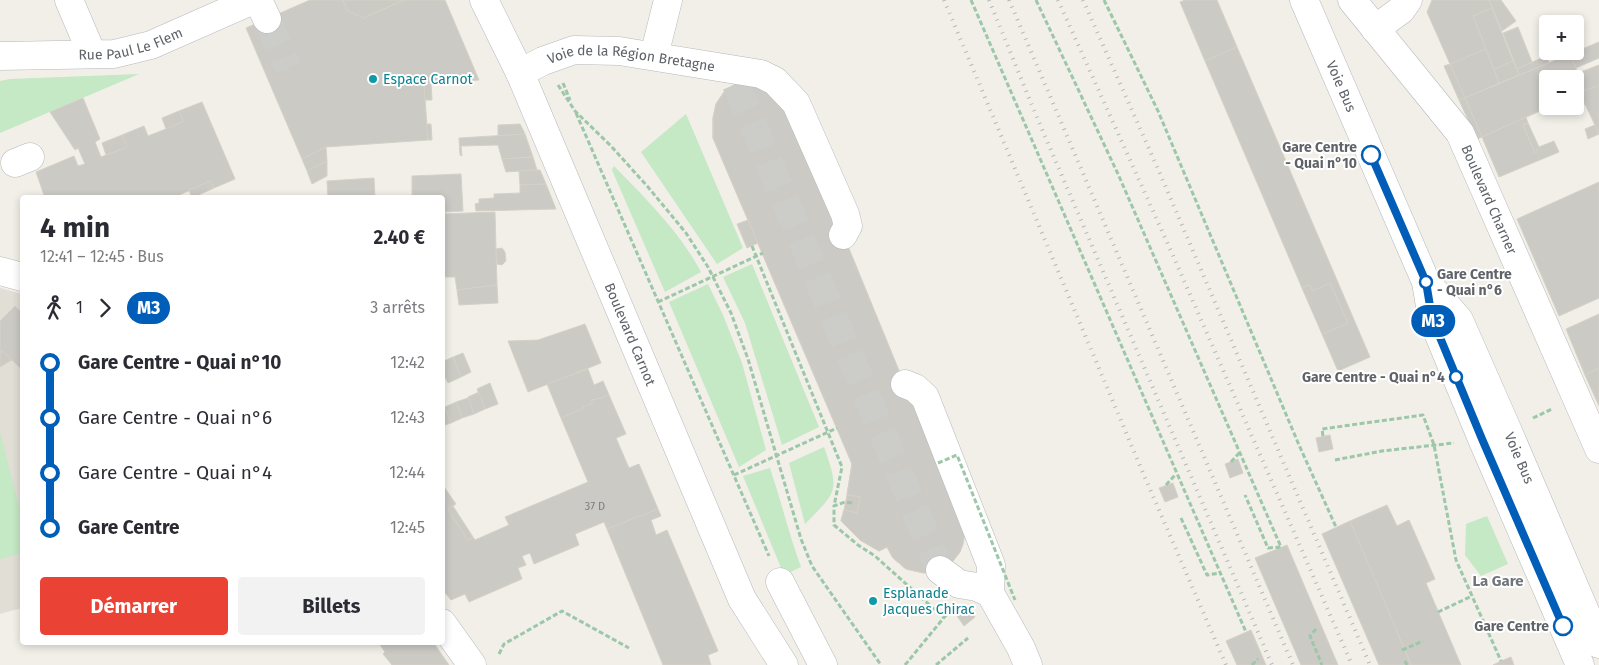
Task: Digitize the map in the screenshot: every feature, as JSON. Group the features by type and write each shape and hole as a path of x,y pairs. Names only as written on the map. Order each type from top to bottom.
{"street":[{"path":"69,0 92,54"},
{"name":"Boulevard Carnot","path":"484,0 539,64 622,318 742,599 784,665"},
{"path":"654,56 668,0"},
{"name":"Voie Bus","path":"1304,0 1426,282 1432,318 1580,665"},
{"name":"Boulevard Charner","path":"1352,0 1460,133 1599,449"},
{"path":"1375,29 1401,10 1408,0"},
{"name":"Rue Paul Le Flem","path":"0,56 114,54 151,45 260,6"},
{"name":"Voie de la Région Bretagne","path":"539,64 574,50 619,51 654,56 733,76 761,74 776,81 796,103 845,214 848,226 843,235"},
{"path":"0,270 20,275"},
{"name":"Voie Bus","path":"1426,282 1459,320 1508,429 1599,644"},
{"path":"905,384 915,388 924,398 991,565 990,593 1021,648 1028,665"},
{"path":"940,570 959,584 976,587 990,593"},
{"path":"780,582 823,665"},
{"path":"445,627 484,662"}],"path":[{"path":"971,0 1246,632"},
{"path":"1036,0 1118,174 1281,547 1268,548 1245,495"},
{"path":"1104,0 1158,111 1336,527"},
{"path":"539,64 575,111 611,146 686,233 712,276 732,313 748,359 801,539 812,566 881,665"},
{"path":"539,64 575,111 780,582"},
{"path":"752,246 842,467 834,506 834,525 874,556 944,618"},
{"path":"658,302 763,253"},
{"path":"1323,436 1322,429 1423,415 1434,445 1456,560 1501,661"},
{"path":"734,475 837,428"},
{"path":"1335,460 1382,451 1459,443"},
{"path":"1231,462 1240,452"},
{"path":"938,463 957,455 1016,600"},
{"path":"1166,486 1176,474"},
{"path":"834,506 846,502 852,503"},
{"path":"1181,518 1207,575 1220,573"},
{"path":"1438,612 1472,596"},
{"path":"904,665 956,603"},
{"path":"484,662 504,644 562,611 629,648"},
{"path":"1316,629 1310,636 1322,665"},
{"path":"936,665 968,638"},
{"path":"1402,650 1423,641"},
{"path":"1252,665 1258,659"}],"shaded area":[{"path":"0,288 20,293 20,609 0,614"}],"green space":[{"path":"139,74 0,133 0,81"},
{"path":"686,114 743,248 717,264 641,152"},
{"path":"614,166 672,229 693,257 701,272 665,292 612,170"},
{"path":"752,264 819,427 782,445 745,323 723,277"},
{"path":"708,284 723,315 742,363 766,450 739,467 669,302"},
{"path":"0,432 20,510 20,554 0,559"},
{"path":"824,447 832,473 832,490 824,504 805,524 789,463"},
{"path":"770,468 801,567 784,575 743,476"},
{"path":"1487,516 1508,564 1481,576 1465,555 1466,524"}],"building":[{"name":"Espace Carnot","path":"310,0 343,0 347,10 363,18 404,0 445,0 479,80 424,84 428,140 326,147 302,159 246,28"},
{"path":"343,0 404,0 363,18 347,10"},
{"path":"1185,0 1217,0 1237,47 1205,61 1180,2"},
{"path":"1432,0 1489,0 1492,8 1473,16 1486,49 1450,64 1427,12"},
{"path":"1489,0 1501,0 1516,21 1502,31"},
{"path":"1492,8 1513,61 1494,69 1473,16"},
{"path":"1518,27 1532,62 1517,69 1503,33"},
{"path":"1599,42 1599,58 1576,68 1573,60 1584,60 1584,48"},
{"path":"1237,47 1370,357 1338,371 1322,334 1348,323 1330,283 1313,291 1310,285 1302,288 1205,61"},
{"path":"1486,49 1499,83 1465,98 1450,64"},
{"path":"1539,59 1548,60 1549,63 1519,75 1517,69"},
{"path":"1556,60 1572,60 1576,70 1539,70 1539,111 1482,137 1465,98"},
{"path":"1513,61 1519,75 1499,83 1494,69"},
{"path":"1450,64 1465,98 1459,100 1444,66"},
{"path":"1599,65 1599,85 1585,91 1584,71"},
{"path":"742,82 784,95 788,100 965,532 960,552 944,569 924,573 906,569 893,558 887,547 879,551 860,540 841,521 844,510 857,513 860,497 847,495 852,464 713,138 713,118 716,104 724,92"},
{"path":"742,82 784,95 788,100 965,532 960,552 944,569 924,573 906,569 893,558 887,547 879,551 860,540 841,521 844,510 857,513 860,497 847,495 852,464 713,138 713,118 716,104 724,92"},
{"path":"431,83 432,100 425,100 424,84"},
{"path":"1599,85 1599,134 1584,102 1584,91"},
{"path":"83,98 100,139 95,142 101,157 127,147 122,135 144,126 148,136 166,129 184,121 179,111 202,102 235,179 214,188 210,181 180,195 44,195 36,172 74,156 78,166 85,164 78,148 75,150 50,112"},
{"path":"1465,98 1482,137 1477,139 1459,100"},
{"path":"179,111 184,121 166,129 162,118"},
{"path":"1526,117 1528,123 1523,125 1535,153 1539,147 1554,141 1559,152 1499,177 1482,137"},
{"path":"1528,123 1539,147 1535,153 1523,125"},
{"path":"426,124 431,124 432,140 428,140"},
{"path":"520,124 525,134 498,136 498,125"},
{"path":"1595,125 1599,134 1588,139 1585,129"},
{"path":"525,134 533,157 502,159 498,145 461,146 462,156 460,155 459,138"},
{"path":"122,135 127,147 106,155 102,143"},
{"path":"326,147 327,161 307,171 302,159"},
{"path":"533,157 537,170 506,172 502,159"},
{"path":"327,161 327,176 312,184 307,171"},
{"path":"540,170 546,184 520,185 519,171"},
{"path":"461,174 463,211 445,212 445,195 412,195 412,176"},
{"path":"374,178 375,195 328,195 327,181"},
{"path":"210,181 214,188 199,195 191,195 189,190"},
{"path":"1599,182 1599,298 1559,316 1517,219"},
{"path":"546,184 556,209 476,211 475,204 479,203 479,199 494,198 494,194 520,193 520,185"},
{"path":"495,212 497,285 457,290 455,277 445,277 445,214"},
{"path":"748,220 758,243 747,248 737,224"},
{"path":"502,248 505,252 506,261 502,265 497,264 496,249"},
{"path":"1330,283 1348,323 1322,334 1302,288 1310,285 1313,291"},
{"path":"497,285 498,303 459,305 457,290"},
{"path":"15,306 20,311 20,368 3,351 0,353 0,321"},
{"path":"1599,314 1599,368 1585,375 1566,329"},
{"path":"585,324 601,363 528,392 508,341 538,340"},
{"path":"3,351 12,360 0,367 0,353"},
{"path":"463,353 471,372 461,377 453,357"},
{"path":"453,357 461,377 448,383 445,377 445,361"},
{"path":"1599,368 1599,406 1585,375"},
{"path":"588,369 594,385 603,381 609,395 591,400 593,403 561,418 547,384"},
{"path":"490,383 498,404 485,409 477,389"},
{"path":"479,392 485,409 474,414 468,397"},
{"path":"609,395 626,434 616,438 629,468 639,464 658,509 607,529 604,522 575,534 579,545 534,564 530,553 522,556 526,565 518,568 522,579 469,602 465,594 451,600 445,593 445,488 456,504 448,509 468,541 473,537 475,540 509,525 505,517 588,482 561,418 593,403 591,400"},
{"path":"468,398 474,414 462,418 456,402"},
{"path":"456,402 462,418 451,423 445,407"},
{"path":"445,407 451,423 445,425"},
{"path":"1330,435 1333,449 1319,452 1316,438"},
{"path":"1238,459 1243,473 1230,478 1225,464"},
{"path":"1173,483 1178,497 1165,502 1159,488"},
{"path":"847,495 860,497 857,513 844,510"},
{"path":"1387,505 1397,526 1409,520 1435,579 1426,583 1461,665 1411,665 1350,521"},
{"path":"453,506 473,537 468,541 448,509"},
{"path":"658,509 661,516 651,520 656,535 667,530 718,651 708,655 711,665 663,665 607,529"},
{"path":"1350,521 1411,665 1379,665 1322,534"},
{"path":"1287,545 1338,665 1301,665 1255,558"},
{"path":"967,605 975,617 964,626 955,613"},
{"path":"1251,630 1266,665 1237,665 1226,641"},
{"path":"380,645 435,645 449,665 392,665 383,654 385,652"},
{"path":"1511,657 1514,665 1493,665 1501,661"}],"tunnel":[{"path":"267,19 288,68"},
{"path":"736,84 940,570"}],"railway":[{"path":"944,0 1226,665"},
{"path":"989,0 1038,120 1272,665"},
{"path":"1009,0 1293,665"},
{"path":"1058,0 1171,251 1352,665"},
{"path":"1083,0 1158,169 1370,665"}],"bus line":[{"name":"M3","path":"1371,155 1426,282 1432,318 1563,626"}],"place":[{"name":"Espace Carnot","path":"373,79"},
{"name":"Gare Centre - Quai n°10","path":"1371,155"},
{"name":"Gare Centre - Quai n°6","path":"1426,282"},
{"name":"Gare Centre - Quai n°4","path":"1456,377"},
{"name":"Esplanade Jacques Chirac","path":"873,601"},
{"name":"Gare Centre","path":"1563,626"}],"district":[{"name":"La Gare","path":"1498,581"}]}
